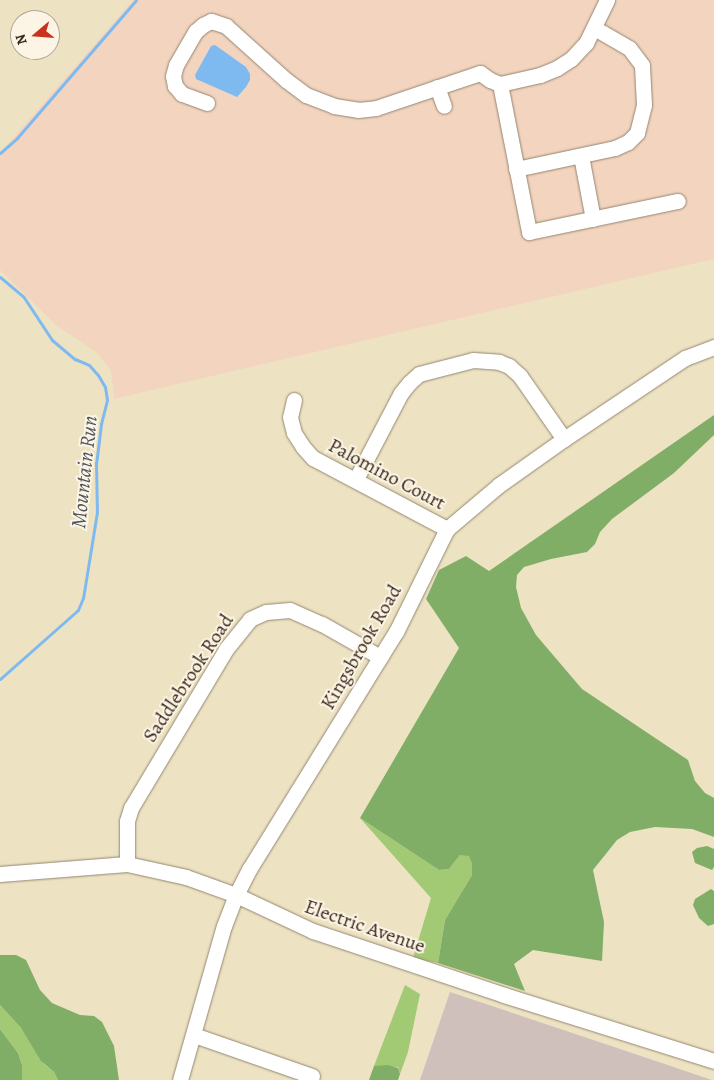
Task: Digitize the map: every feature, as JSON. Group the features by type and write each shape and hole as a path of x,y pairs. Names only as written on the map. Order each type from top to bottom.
{"street":[{"path":"199,104 178,91 173,76 176,65 196,31 212,21 226,26 298,89 328,104 358,110 376,108 480,73 500,84 540,75 565,64 581,50 595,28 607,0"},
{"path":"516,169 615,148 628,142 637,133 643,113 644,70 640,59 629,48 595,28"},
{"path":"500,84 529,232 678,202"},
{"path":"437,87 444,106"},
{"path":"581,156 593,219"},
{"name":"Kingsbrook Road","path":"180,1080 224,926 236,895 250,868 414,600 422,579 447,529 499,485 564,439 685,358 714,347"},
{"path":"356,480 401,393 409,383 419,374 474,360 499,362 509,366 520,376 564,439"},
{"name":"Palomino Court","path":"294,400 290,417 294,433 313,458 447,529"},
{"name":"Saddlebrook Road","path":"127,864 127,821 131,808 226,649 250,619 266,612 290,610 322,624 380,657"},
{"name":"Electric Avenue","path":"0,874 127,864 186,877 236,895 313,931 504,995 714,1061"},
{"path":"194,1035 312,1076"}],"shaded area":[{"path":"133,0 714,0 714,259 114,399 111,370 96,352 56,325 0,270 0,153"},
{"path":"450,992 638,1055 712,1080 420,1080"}],"green space":[{"path":"714,415 714,435 674,473 612,519 600,532 595,544 587,552 551,559 524,567 517,575 516,587 521,608 536,635 582,689 688,760 695,781 705,793 714,798 714,837 692,829 655,827 630,832 617,840 593,870 604,922 602,961 533,950 514,964 525,991 438,963 445,920 472,875 472,864 469,856 460,855 449,869 439,870 360,818 459,648 426,599 439,570 466,556 489,571"},
{"path":"360,818 439,870 449,869 460,855 469,855 472,864 472,875 445,920 438,963 413,958 431,898"},
{"path":"707,846 714,849 714,867 712,870 695,863 692,852 697,848"},
{"path":"711,889 714,891 714,924 708,926 699,918 693,905 695,899"},
{"path":"0,955 16,955 26,960 40,990 52,1003 80,1015 94,1016 102,1022 114,1046 119,1080 58,1080 54,1072 41,1061 21,1028 0,1005"},
{"path":"405,985 420,994 408,1052 400,1074 398,1067 374,1066"},
{"path":"0,1005 21,1028 44,1064 54,1072 58,1080 22,1080 22,1065 18,1053 0,1029"},
{"path":"0,1029 18,1053 22,1065 22,1080 0,1080"},
{"path":"388,1065 398,1068 400,1074 398,1080 369,1080 374,1066"}],"water":[{"path":"215,45 246,67 250,74 250,80 237,97 196,79 195,75 211,46"}],"waterway":[{"name":"Mountain Run","path":"0,153 17,138 136,0"},
{"name":"Mountain Run","path":"0,277 23,296 52,340 75,359 89,365 98,375 105,387 107,400 101,424 96,462 97,512 83,598 78,610 0,679"}]}
